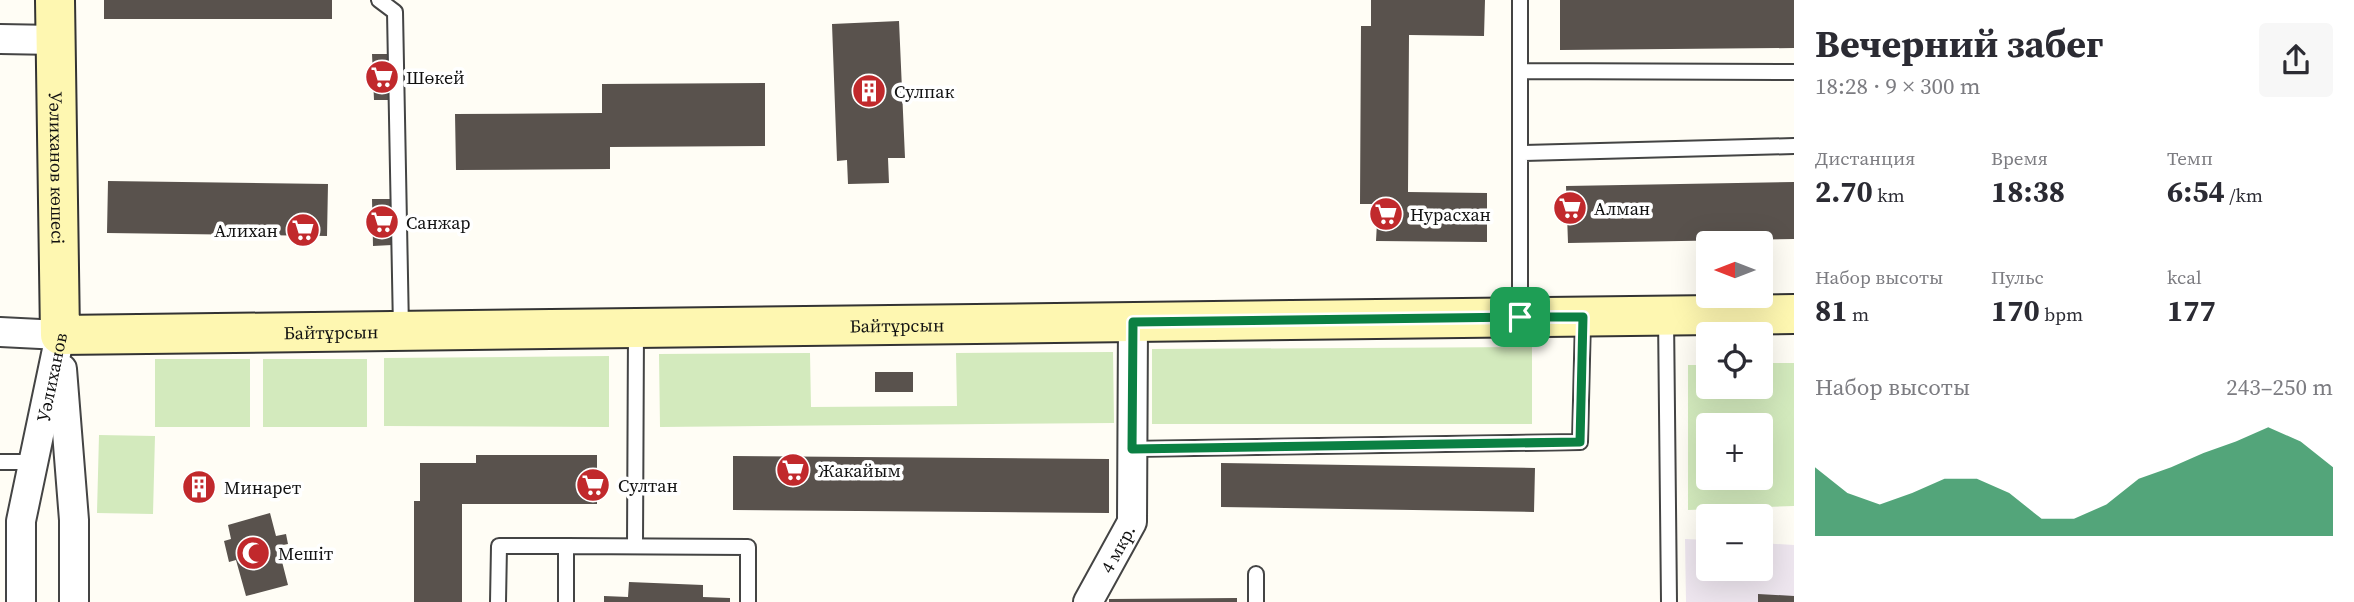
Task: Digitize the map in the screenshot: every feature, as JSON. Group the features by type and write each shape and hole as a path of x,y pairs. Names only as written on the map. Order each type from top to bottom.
{"street":[{"name":"Уәлиханов көшесі","path":"55,0 60,335"},
{"path":"0,39 56,40"},
{"name":"Байтұрсын","path":"0,331 60,335 1794,314"},
{"name":"4 мкр.","path":"1088,602 1132,522 1133,322"},
{"name":"Уәлиханов","path":"21,602 10,528 33,462 60,335"},
{"name":"Уәлиханов","path":"60,335 74,520 74,602"}],"lane":[{"path":"379,0 395,12 401,331"},
{"path":"1520,1 1520,317"},
{"path":"1520,71 1794,72"},
{"path":"1520,153 1794,146"},
{"path":"1666,316 1669,602"},
{"path":"1132,449 1580,442 1583,317"},
{"path":"635,546 636,328"},
{"path":"0,462 33,462"},
{"path":"498,602 499,546 635,546 748,547 748,602"},
{"path":"566,546 566,602"},
{"path":"1256,574 1256,602"}],"shaded area":[{"path":"1685,539 1696,539 1696,581 1773,581 1773,544 1794,545 1794,602 1686,602"}],"green space":[{"path":"1532,347 1532,424 1152,424 1152,349"},
{"path":"1113,352 1114,423 660,427 659,354 810,353 811,407 957,406 956,353"},
{"path":"609,356 609,427 384,426 384,358"},
{"path":"155,359 250,359 250,427 155,427"},
{"path":"263,359 367,359 367,427 263,427"},
{"path":"1773,363 1794,363 1794,506 1696,504 1696,510 1688,510 1688,365 1696,365 1696,399 1773,399"},
{"path":"99,435 155,436 153,514 97,513"}],"building":[{"path":"104,0 332,0 332,19 104,19"},
{"path":"1371,0 1485,0 1484,36 1409,35 1408,192 1487,193 1487,242 1376,241 1378,204 1360,204 1361,26 1371,26"},
{"path":"1560,0 1794,0 1794,48 1560,50"},
{"name":"Сулпак","path":"899,21 905,158 888,158 889,183 848,184 847,160 837,161 832,24"},
{"name":"Шөкей","path":"372,54 391,54 392,100 374,100"},
{"path":"765,83 765,146 610,147 610,169 456,170 455,114 602,113 602,84"},
{"path":"108,181 328,184 327,236 107,233"},
{"path":"1794,182 1794,239 1773,239 1773,231 1696,231 1696,241 1568,243 1566,186"},
{"name":"Санжар","path":"372,199 391,199 392,245 373,246"},
{"path":"875,372 913,372 913,392 875,392"},
{"path":"476,455 597,455 597,504 462,504 462,602 414,602 414,501 420,501 420,463 476,463"},
{"path":"733,456 1109,459 1109,513 733,510"},
{"path":"1221,463 1535,468 1534,512 1221,507"},
{"name":"Мешіт","path":"270,513 276,536 286,534 288,544 278,546 288,585 246,596 236,560 229,562 224,541 231,539 228,525"},
{"path":"629,582 703,585 703,597 730,598 730,602 604,602 604,596 628,597"},
{"path":"1758,594 1794,596 1794,602 1758,602"},
{"path":"1237,598 1237,602 1109,602 1109,599"}],"place":[{"name":"Шөкей","path":"382,77"},
{"name":"Сулпак","path":"869,91"},
{"name":"Алман","path":"1570,208"},
{"name":"Нурасхан","path":"1386,214"},
{"name":"Санжар","path":"382,222"},
{"name":"Алихан","path":"303,230"},
{"name":"Жакайым","path":"793,470"},
{"name":"Султан","path":"593,485"},
{"name":"Минарет","path":"199,487"},
{"name":"Мешіт","path":"253,553"}],"route":[{"path":"1520,317 1583,317 1580,442 1132,449 1133,322 1520,317"}]}
